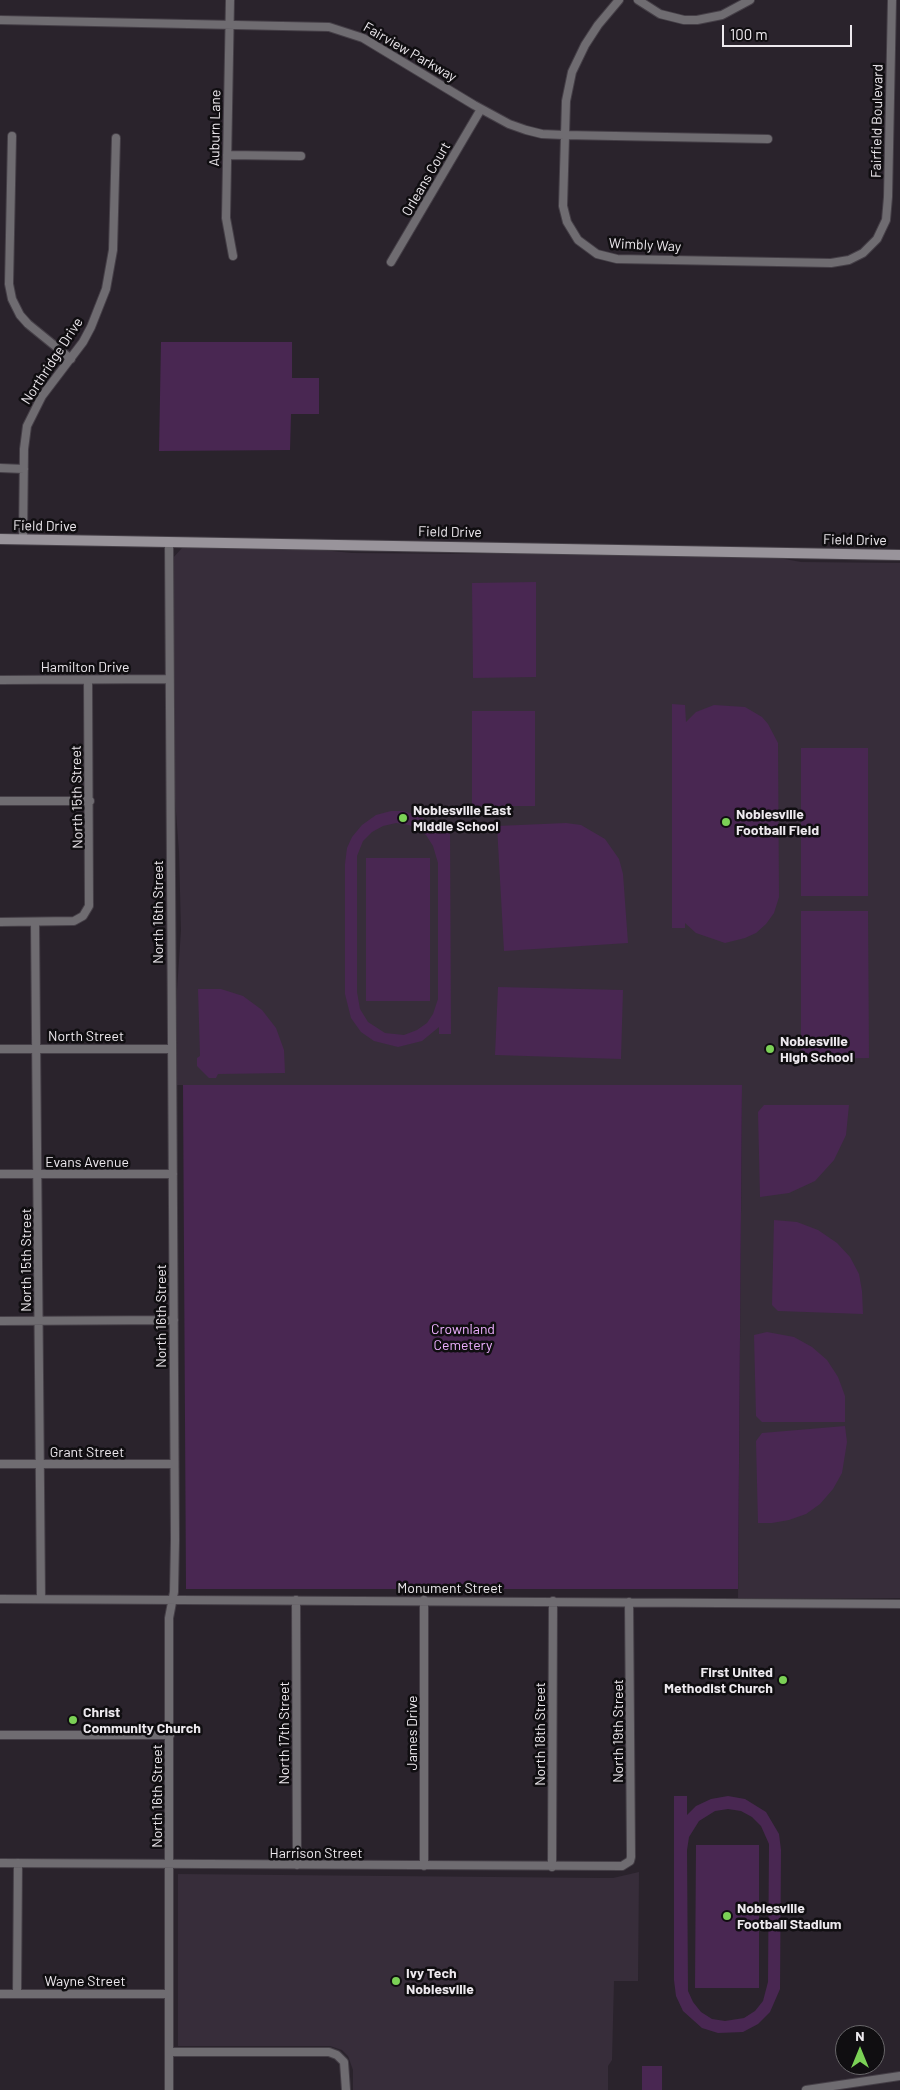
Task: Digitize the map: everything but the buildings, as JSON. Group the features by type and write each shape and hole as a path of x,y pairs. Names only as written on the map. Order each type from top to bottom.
{"street":[{"name":"Auburn Lane","path":"230,0 226,218 233,256"},
{"name":"Wimbly Way","path":"619,0 591,34 572,72 566,101 563,196 567,222 571,231 586,247 606,257 832,263 849,260 857,256 876,239"},
{"path":"638,0 660,14 684,20 697,20 722,15 750,0"},
{"name":"Fairfield Boulevard","path":"876,239 884,226 888,204 892,0"},
{"name":"Fairview Parkway","path":"0,20 318,26 344,31 363,38 481,109 517,127 542,134 768,139"},
{"name":"Orleans Court","path":"392,262 481,109"},
{"path":"12,136 9,284 12,299 20,315 28,324 71,359"},
{"name":"Northridge Drive","path":"23,539 25,436 31,416 42,396 71,359 91,327 99,309 111,266 114,235 116,138"},
{"path":"227,155 301,156"},
{"path":"0,468 24,469"},
{"name":"Field Drive","path":"0,539 900,555"},
{"name":"North 16th Street","path":"169,542 174,1320 173,1599 169,1618 169,2090"},
{"name":"Hamilton Drive","path":"0,680 169,679"},
{"name":"North 15th Street","path":"41,1599 36,922 74,921 86,912 90,901 88,680"},
{"path":"0,801 90,801"},
{"path":"0,922 36,922"},
{"name":"North Street","path":"0,1049 172,1049"},
{"name":"Evans Avenue","path":"0,1174 173,1174"},
{"path":"0,1321 174,1320"},
{"name":"Grant Street","path":"0,1464 174,1464"},
{"name":"Monument Street","path":"0,1599 900,1604"},
{"name":"North 17th Street","path":"296,1600 297,1865"},
{"name":"James Drive","path":"424,1600 424,1866"},
{"name":"North 18th Street","path":"552,1867 553,1601"},
{"name":"North 19th Street","path":"629,1602 630,1861"},
{"path":"0,1735 170,1735"},
{"name":"Harrison Street","path":"0,1863 617,1867 630,1861"},
{"path":"17,1994 18,1863"},
{"name":"Wayne Street","path":"0,1994 169,1994"},
{"path":"169,2052 321,2052 337,2054 346,2067 346,2090"},
{"path":"806,2090 900,2076"}],"shaded area":[{"path":"182,548 303,548 352,553 478,554 523,552 737,557 745,555 768,556 801,562 900,563 900,1598 738,1598 742,1085 175,1085 176,1005 181,930 179,852 174,785 172,559"},
{"name":"Ivy Tech Noblesville","path":"639,1872 638,1981 614,1981 612,2060 608,2066 608,2090 353,2090 353,2070 348,2056 342,2050 330,2046 178,2046 178,1874 613,1878"}],"green space":[{"path":"161,342 292,342 292,378 319,378 319,414 291,414 290,450 159,451"},
{"path":"536,582 536,677 473,678 472,583"},
{"path":"672,704 685,705 686,722 696,712 714,705 745,707 762,717 778,743 779,897 774,913 766,924 756,933 745,938 725,943 696,933 685,923 685,928 672,928"},
{"path":"472,711 535,711 535,806 472,806"},
{"path":"801,748 868,748 868,896 801,896"},
{"path":"391,811 403,811 420,816 438,830 438,825 450,825 451,1034 439,1034 439,1027 422,1041 398,1047 374,1041 361,1032 351,1018 345,994 345,864 347,848 352,837 362,825 376,815","holes":["396,823 409,825 426,835 433,846 438,863 438,999 433,1014 427,1023 417,1030 404,1035 385,1033 368,1022 360,1009 357,992 357,856 363,841 372,832 383,826"]},
{"path":"566,823 581,825 605,839 619,859 623,874 628,943 504,951 497,826"},
{"path":"366,858 430,858 430,1001 366,1001"},
{"path":"801,911 868,911 869,1058 801,1059"},
{"path":"498,987 623,990 621,1059 495,1055"},
{"path":"198,989 221,989 243,996 262,1010 276,1028 284,1050 285,1073 218,1074 216,1078 209,1078 197,1066 197,1058 200,1056"},
{"name":"Crownland Cemetery","path":"183,1085 742,1085 738,1589 186,1589"},
{"path":"764,1105 849,1105 846,1135 834,1160 815,1181 789,1193 760,1197 758,1112"},
{"path":"774,1220 797,1222 818,1230 837,1243 850,1257 859,1274 863,1314 778,1311 772,1305"},
{"path":"767,1332 794,1337 812,1347 827,1360 838,1377 845,1396 845,1422 762,1422 756,1416 754,1335"},
{"path":"845,1426 847,1442 842,1473 833,1489 820,1504 806,1514 789,1520 758,1523 756,1441 762,1433"},
{"path":"674,1796 687,1796 687,1815 696,1806 711,1799 728,1796 745,1799 766,1812 779,1834 781,1850 780,1989 770,2012 758,2024 743,2032 718,2033 702,2028 683,2011 676,1996 674,1980","holes":["728,1809 741,1811 752,1817 761,1826 769,1844 768,1982 763,2001 755,2011 744,2018 725,2021 712,2019 701,2012 693,2002 688,1991 687,1850 689,1837 699,1821 715,1811"]},
{"name":"Noblesville Football Stadium","path":"696,1845 759,1845 759,1988 695,1988"},
{"path":"642,2066 662,2066 662,2090 642,2090"}],"place":[{"name":"Noblesville East Middle School","path":"403,818"},
{"name":"Noblesville Football Field","path":"726,822"},
{"name":"Noblesville High School","path":"770,1049"},
{"name":"First United Methodist Church","path":"783,1680"},
{"name":"Christ Community Church","path":"73,1720"},
{"name":"Noblesville Football Stadium","path":"727,1916"},
{"name":"Ivy Tech Noblesville","path":"396,1981"}]}
